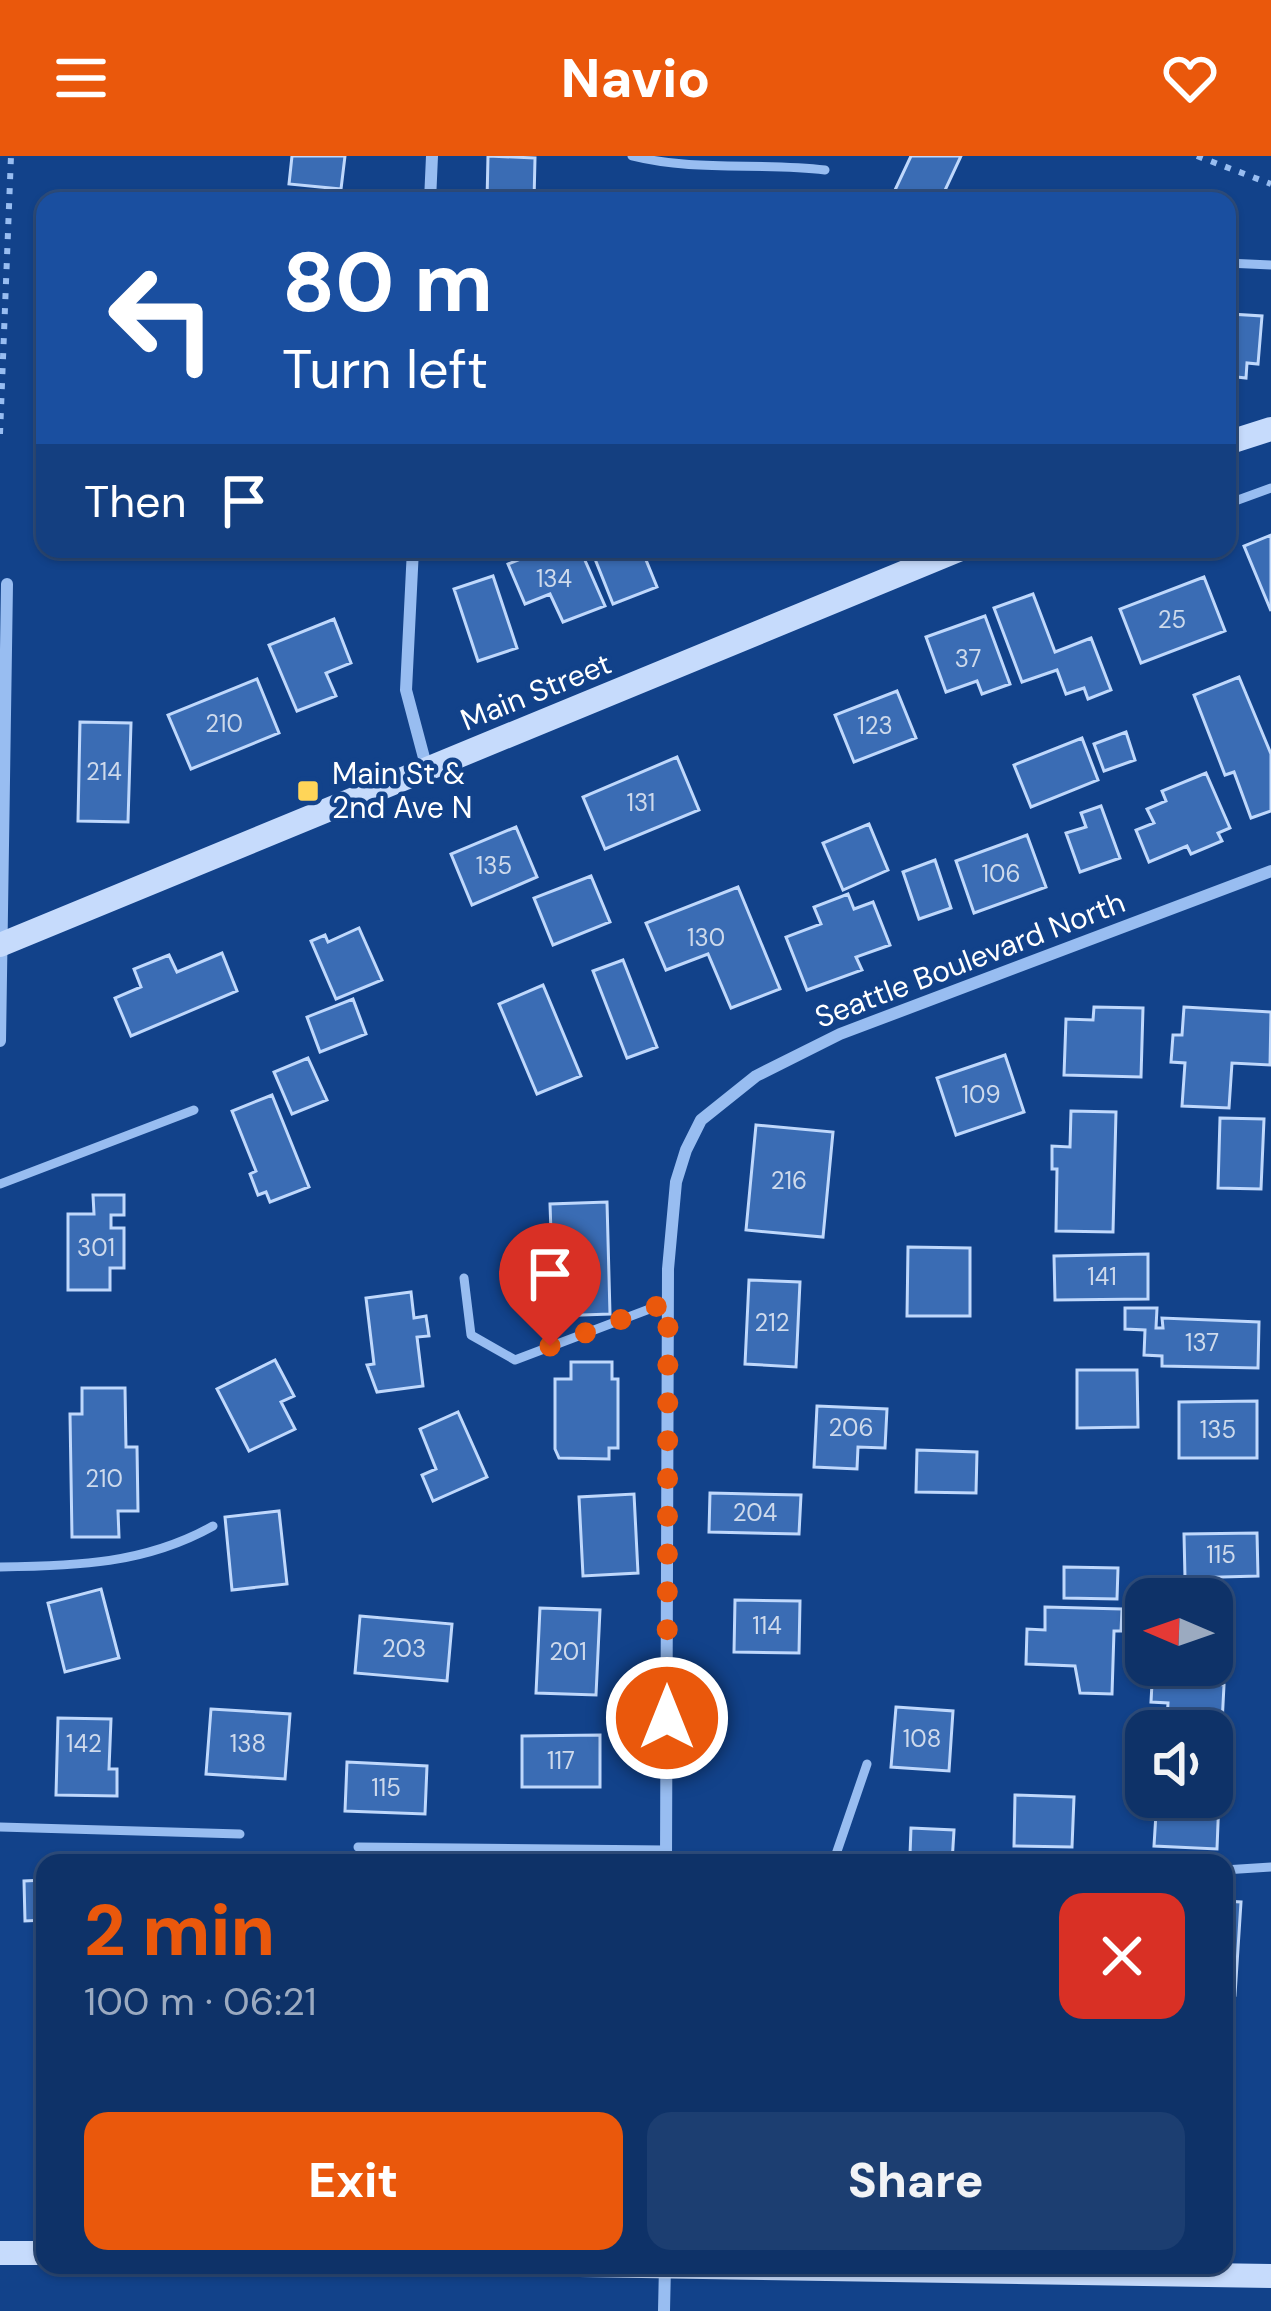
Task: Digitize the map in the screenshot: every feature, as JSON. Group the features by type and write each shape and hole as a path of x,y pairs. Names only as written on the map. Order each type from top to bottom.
{"street":[{"path":"430,192 432,156"},
{"path":"1236,439 1271,429"},
{"path":"413,558 406,690 427,769"},
{"name":"Main Street","path":"1,945 939,558"},
{"path":"0,1041 7,584"},
{"name":"Seattle Boulevard North","path":"668,1302 676,1182 701,1120 756,1076 839,1034 1271,871"},
{"path":"666,1854 668,1302"},
{"path":"0,2252 36,2254"},
{"path":"664,2311 665,2274"},
{"path":"1150,2274 1271,2276"}],"lane":[{"path":"632,156 677,167 782,165 825,170"},
{"path":"1236,263 1271,265"},
{"path":"1236,501 1271,488"},
{"path":"0,1184 194,1111"},
{"path":"464,1278 471,1335 515,1360 668,1302"},
{"path":"0,1567 124,1561 179,1545 213,1526"},
{"path":"836,1854 867,1764"},
{"path":"0,1827 240,1834"},
{"path":"358,1847 574,1854"},
{"path":"1233,1869 1271,1867"}],"path":[{"path":"0,434 11,156"},
{"path":"1197,156 1271,184"}],"building":[{"path":"292,156 345,156 341,189 289,184"},
{"path":"488,156 535,158 534,192 487,192"},
{"path":"911,156 961,156 944,192 895,190"},
{"path":"1236,314 1262,316 1258,364 1247,363 1246,378 1236,377"},
{"path":"1271,535 1271,611 1244,546"},
{"path":"523,558 584,558 605,606 563,622 550,594 525,604 508,564"},
{"path":"595,558 645,558 657,587 613,604"},
{"path":"493,576 517,648 478,661 454,589"},
{"path":"1204,577 1225,631 1141,663 1120,609"},
{"path":"1033,594 1055,652 1091,638 1111,690 1088,699 1084,688 1066,694 1057,670 1022,682 994,608"},
{"path":"985,616 1010,684 982,694 977,681 946,692 926,637"},
{"path":"334,619 351,663 326,673 336,696 297,711 269,645"},
{"path":"1239,677 1271,754 1271,811 1251,818 1234,772 1225,775 1194,695"},
{"path":"257,679 279,733 191,769 168,715"},
{"path":"897,691 916,738 854,762 835,715"},
{"path":"80,722 131,723 128,822 78,821"},
{"path":"1126,732 1135,760 1104,771 1094,744"},
{"path":"1082,738 1098,780 1031,807 1014,765"},
{"path":"677,757 699,810 605,849 583,797"},
{"path":"1206,773 1230,828 1218,833 1222,841 1191,854 1187,846 1149,862 1136,830 1154,823 1147,809 1166,801 1162,791"},
{"path":"1101,806 1120,858 1080,872 1066,833 1086,827 1081,813"},
{"path":"869,824 888,870 843,890 823,843"},
{"path":"516,827 537,877 472,905 451,854"},
{"path":"1027,835 1046,887 974,913 956,861"},
{"path":"935,860 951,908 919,919 903,872"},
{"path":"591,876 610,922 553,945 534,898"},
{"path":"738,887 780,989 731,1008 708,954 666,970 646,923"},
{"path":"848,894 854,909 873,902 890,945 856,957 862,970 807,990 786,937 821,924 814,907"},
{"path":"359,928 382,980 336,999 311,941 325,935 328,942"},
{"path":"222,953 237,991 131,1036 115,998 141,987 134,969 169,955 177,972"},
{"path":"623,960 657,1047 627,1058 593,971"},
{"path":"543,985 581,1076 537,1094 499,1004"},
{"path":"353,999 366,1034 320,1052 307,1017"},
{"path":"1094,1007 1143,1008 1141,1077 1064,1075 1066,1019 1093,1020"},
{"path":"1184,1007 1271,1012 1270,1065 1232,1063 1229,1108 1182,1106 1185,1063 1171,1062 1173,1035 1182,1035"},
{"path":"1005,1055 1024,1112 956,1135 937,1078"},
{"path":"308,1058 327,1100 292,1114 274,1072"},
{"path":"272,1095 309,1187 270,1202 266,1192 258,1195 250,1174 256,1171 232,1111"},
{"path":"1071,1111 1116,1112 1113,1232 1056,1231 1057,1169 1052,1169 1052,1146 1070,1147"},
{"path":"1220,1118 1264,1119 1261,1189 1218,1188"},
{"path":"756,1125 833,1132 823,1237 746,1230"},
{"path":"93,1195 124,1195 124,1215 111,1215 111,1228 124,1228 124,1268 110,1268 110,1290 68,1290 68,1214 94,1214"},
{"path":"607,1202 610,1314 554,1316 550,1204"},
{"path":"908,1247 970,1248 970,1316 907,1316"},
{"path":"1148,1254 1148,1299 1055,1300 1054,1256"},
{"path":"749,1280 800,1282 796,1367 745,1364"},
{"path":"411,1292 414,1318 426,1316 429,1336 417,1337 423,1386 377,1392 367,1365 374,1364 366,1298"},
{"path":"1125,1308 1157,1308 1156,1328 1163,1328 1162,1318 1259,1322 1258,1368 1162,1366 1162,1356 1144,1355 1145,1330 1125,1329"},
{"path":"275,1360 294,1396 281,1402 295,1429 249,1451 217,1389"},
{"path":"571,1362 612,1362 612,1379 618,1379 618,1448 609,1448 609,1459 559,1458 555,1449 555,1379 571,1379"},
{"path":"1077,1370 1137,1370 1138,1427 1077,1428"},
{"path":"82,1388 125,1388 126,1447 137,1447 138,1511 118,1511 119,1537 72,1537 70,1414 82,1414"},
{"path":"1257,1401 1257,1458 1179,1458 1179,1402"},
{"path":"817,1406 887,1409 885,1448 858,1447 857,1469 814,1467"},
{"path":"458,1412 487,1477 433,1501 422,1475 436,1469 420,1429"},
{"path":"917,1450 977,1452 976,1493 916,1492"},
{"path":"710,1493 801,1495 799,1534 709,1532"},
{"path":"634,1494 638,1573 583,1576 579,1497"},
{"path":"279,1511 287,1584 232,1590 225,1517"},
{"path":"1257,1533 1258,1576 1185,1578 1184,1534"},
{"path":"1064,1567 1118,1568 1117,1599 1064,1598"},
{"path":"101,1589 119,1658 65,1672 48,1603"},
{"path":"735,1600 800,1601 799,1653 734,1652"},
{"path":"1045,1607 1122,1609 1121,1631 1114,1631 1112,1694 1080,1693 1075,1666 1026,1664 1027,1629 1045,1630"},
{"path":"540,1608 600,1610 596,1695 536,1693"},
{"path":"360,1616 452,1624 447,1681 355,1673"},
{"path":"1152,1686 1224,1686 1223,1710 1168,1710 1168,1703 1151,1702"},
{"path":"896,1707 953,1711 949,1771 891,1767"},
{"path":"211,1709 290,1714 285,1779 206,1774"},
{"path":"58,1718 111,1719 109,1769 117,1769 117,1796 56,1795"},
{"path":"600,1735 600,1787 522,1787 522,1736"},
{"path":"347,1762 427,1766 425,1814 345,1811"},
{"path":"1015,1795 1074,1797 1072,1847 1014,1846"},
{"path":"1156,1818 1218,1818 1217,1849 1154,1846"},
{"path":"911,1828 954,1830 953,1854 910,1854"},
{"path":"36,1880 36,1920 25,1921 24,1881"},
{"path":"1233,1902 1241,1902 1233,1995"}],"place":[{"name":"Main St & 2nd Ave N","path":"308,791"}],"route":[{"path":"550,1346 668,1302 667,1718"}]}
